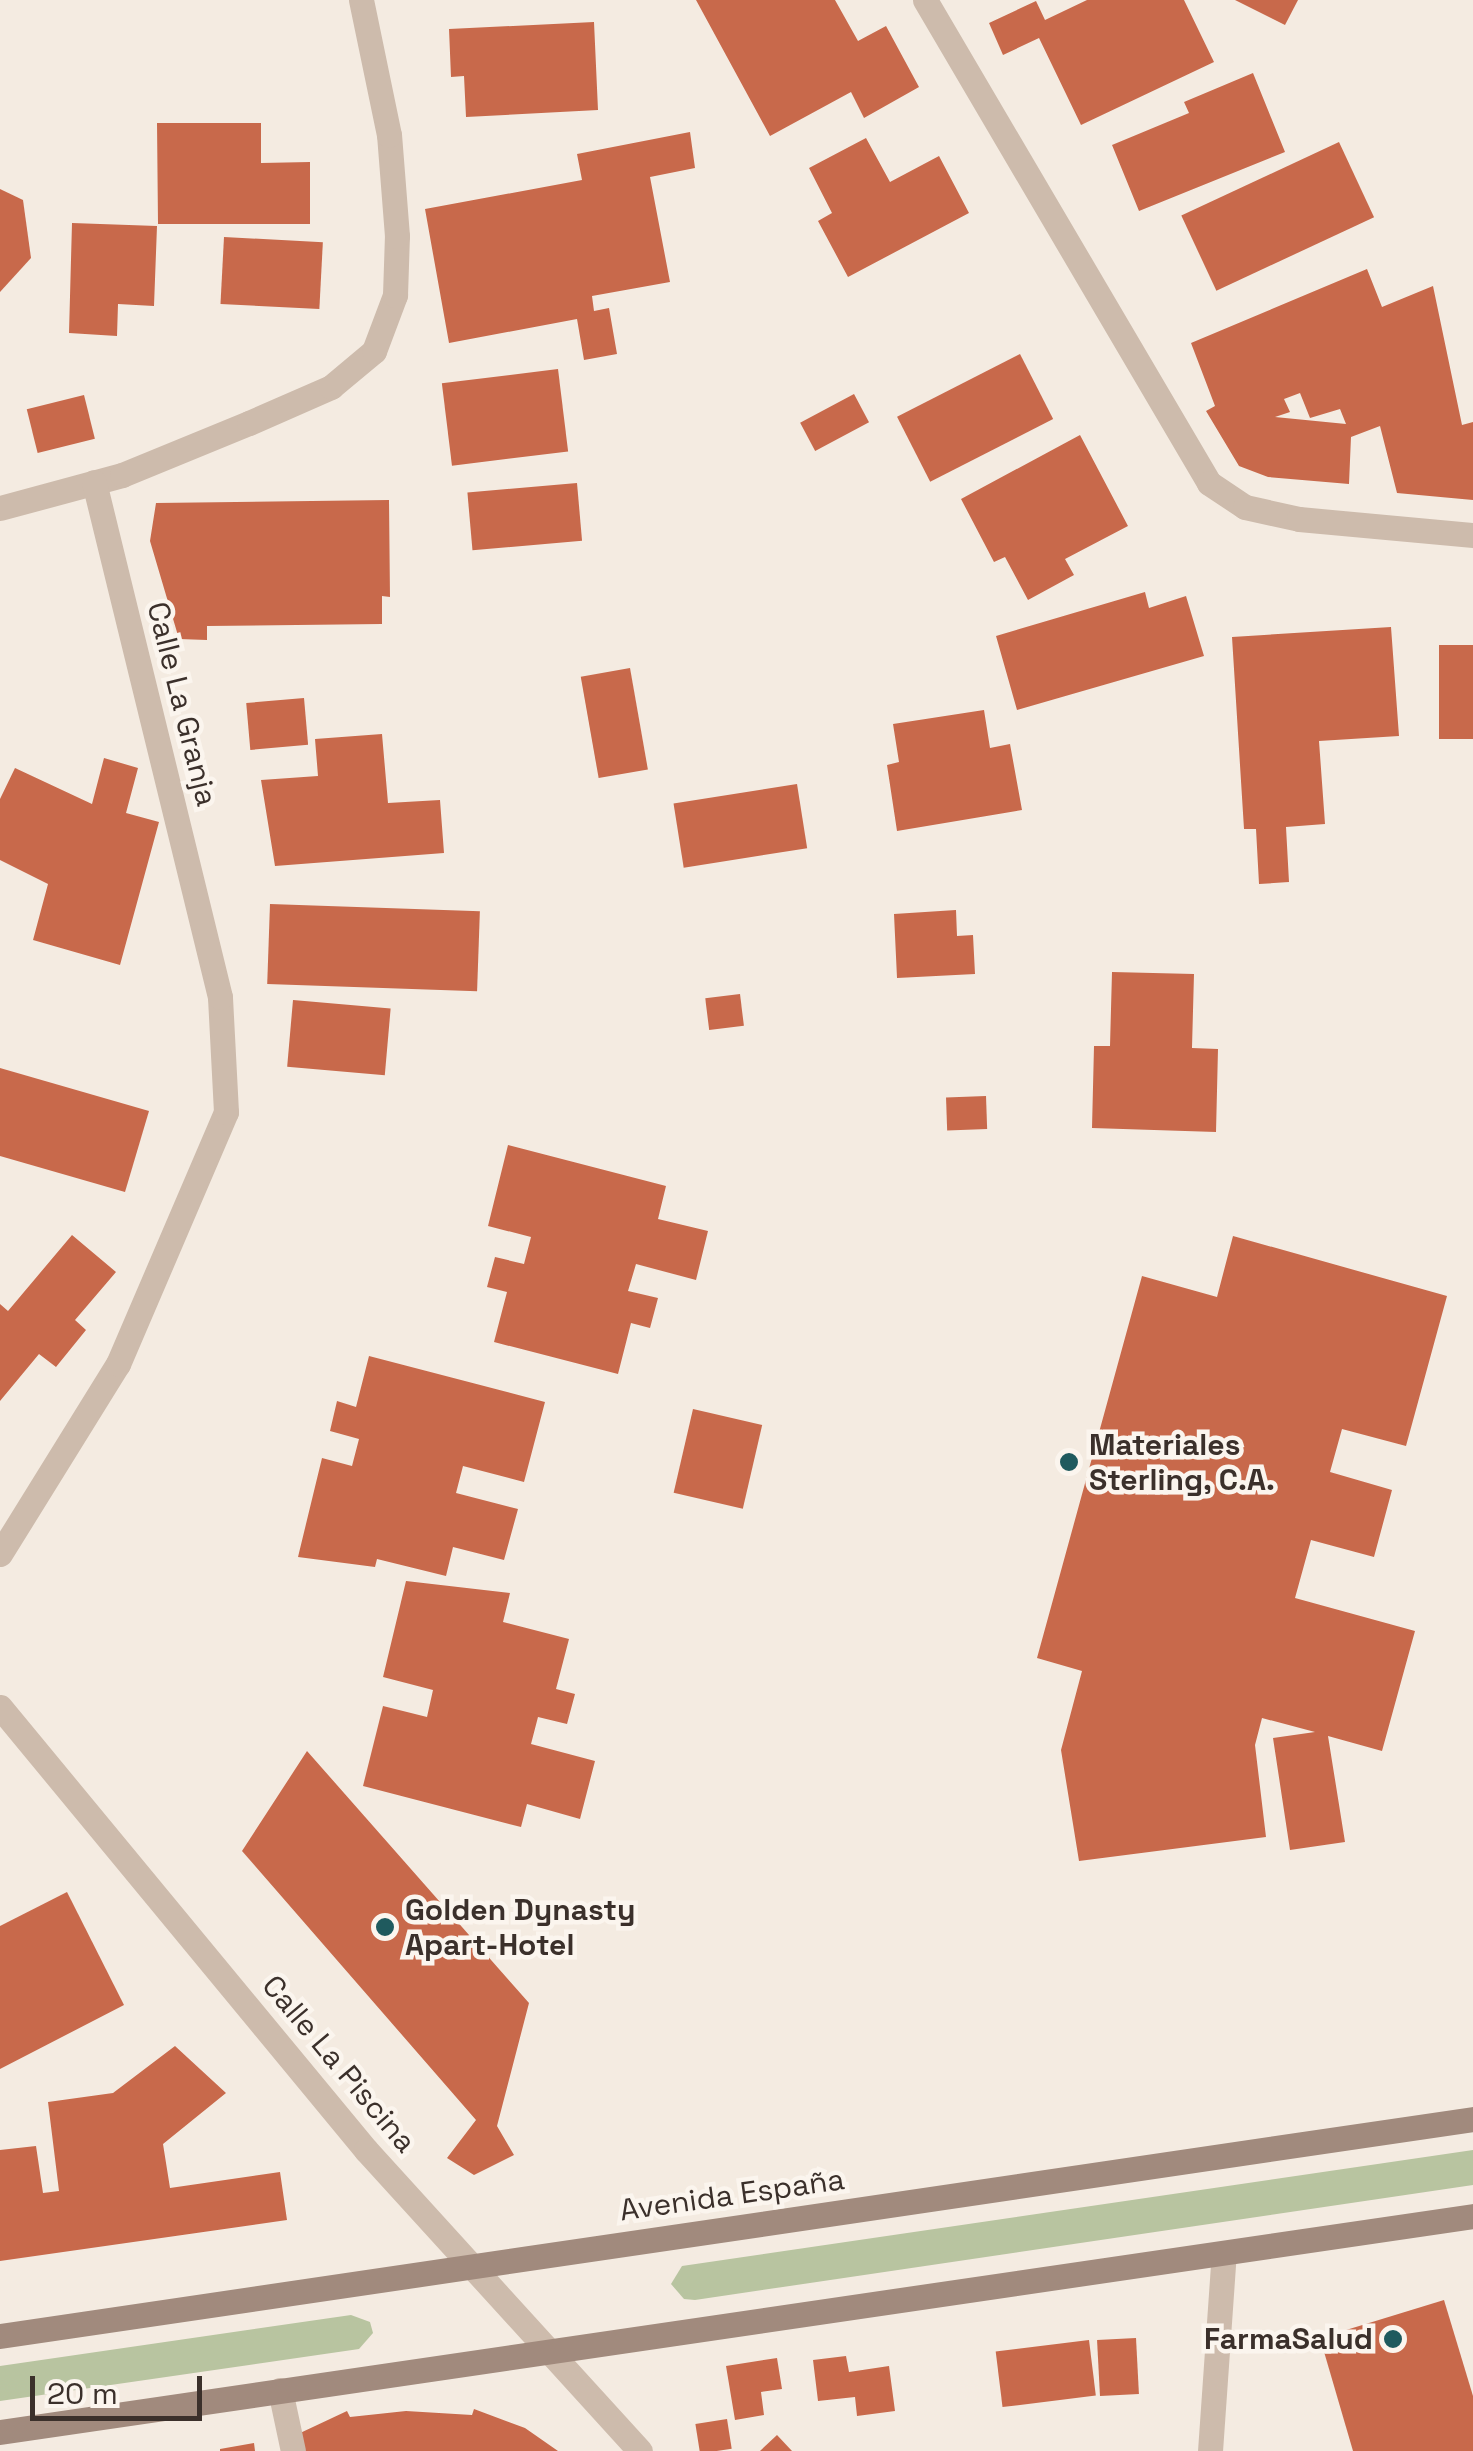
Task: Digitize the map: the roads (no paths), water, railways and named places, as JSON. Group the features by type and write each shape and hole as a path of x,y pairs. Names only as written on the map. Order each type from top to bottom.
{"main road":[{"name":"Avenida España","path":"0,2336 1473,2119"},
{"path":"0,2432 1473,2216"}],"street":[{"path":"0,508 94,482 332,386 358,370 388,326 398,236 389,135 361,0"},
{"path":"925,0 1209,483 1245,507 1299,520 1473,534"},
{"name":"Calle La Granja","path":"0,1554 118,1364 226,1112 220,997 94,482"},
{"name":"Calle La Piscina","path":"0,1707 366,2150 640,2451"},
{"path":"1210,2451 1224,2253"},
{"path":"280,2390 293,2451"}],"place":[{"name":"Materiales Sterling, C.A.","path":"1069,1462"},
{"name":"Golden Dynasty Apart-Hotel","path":"385,1927"},
{"name":"FarmaSalud","path":"1393,2339"}]}
